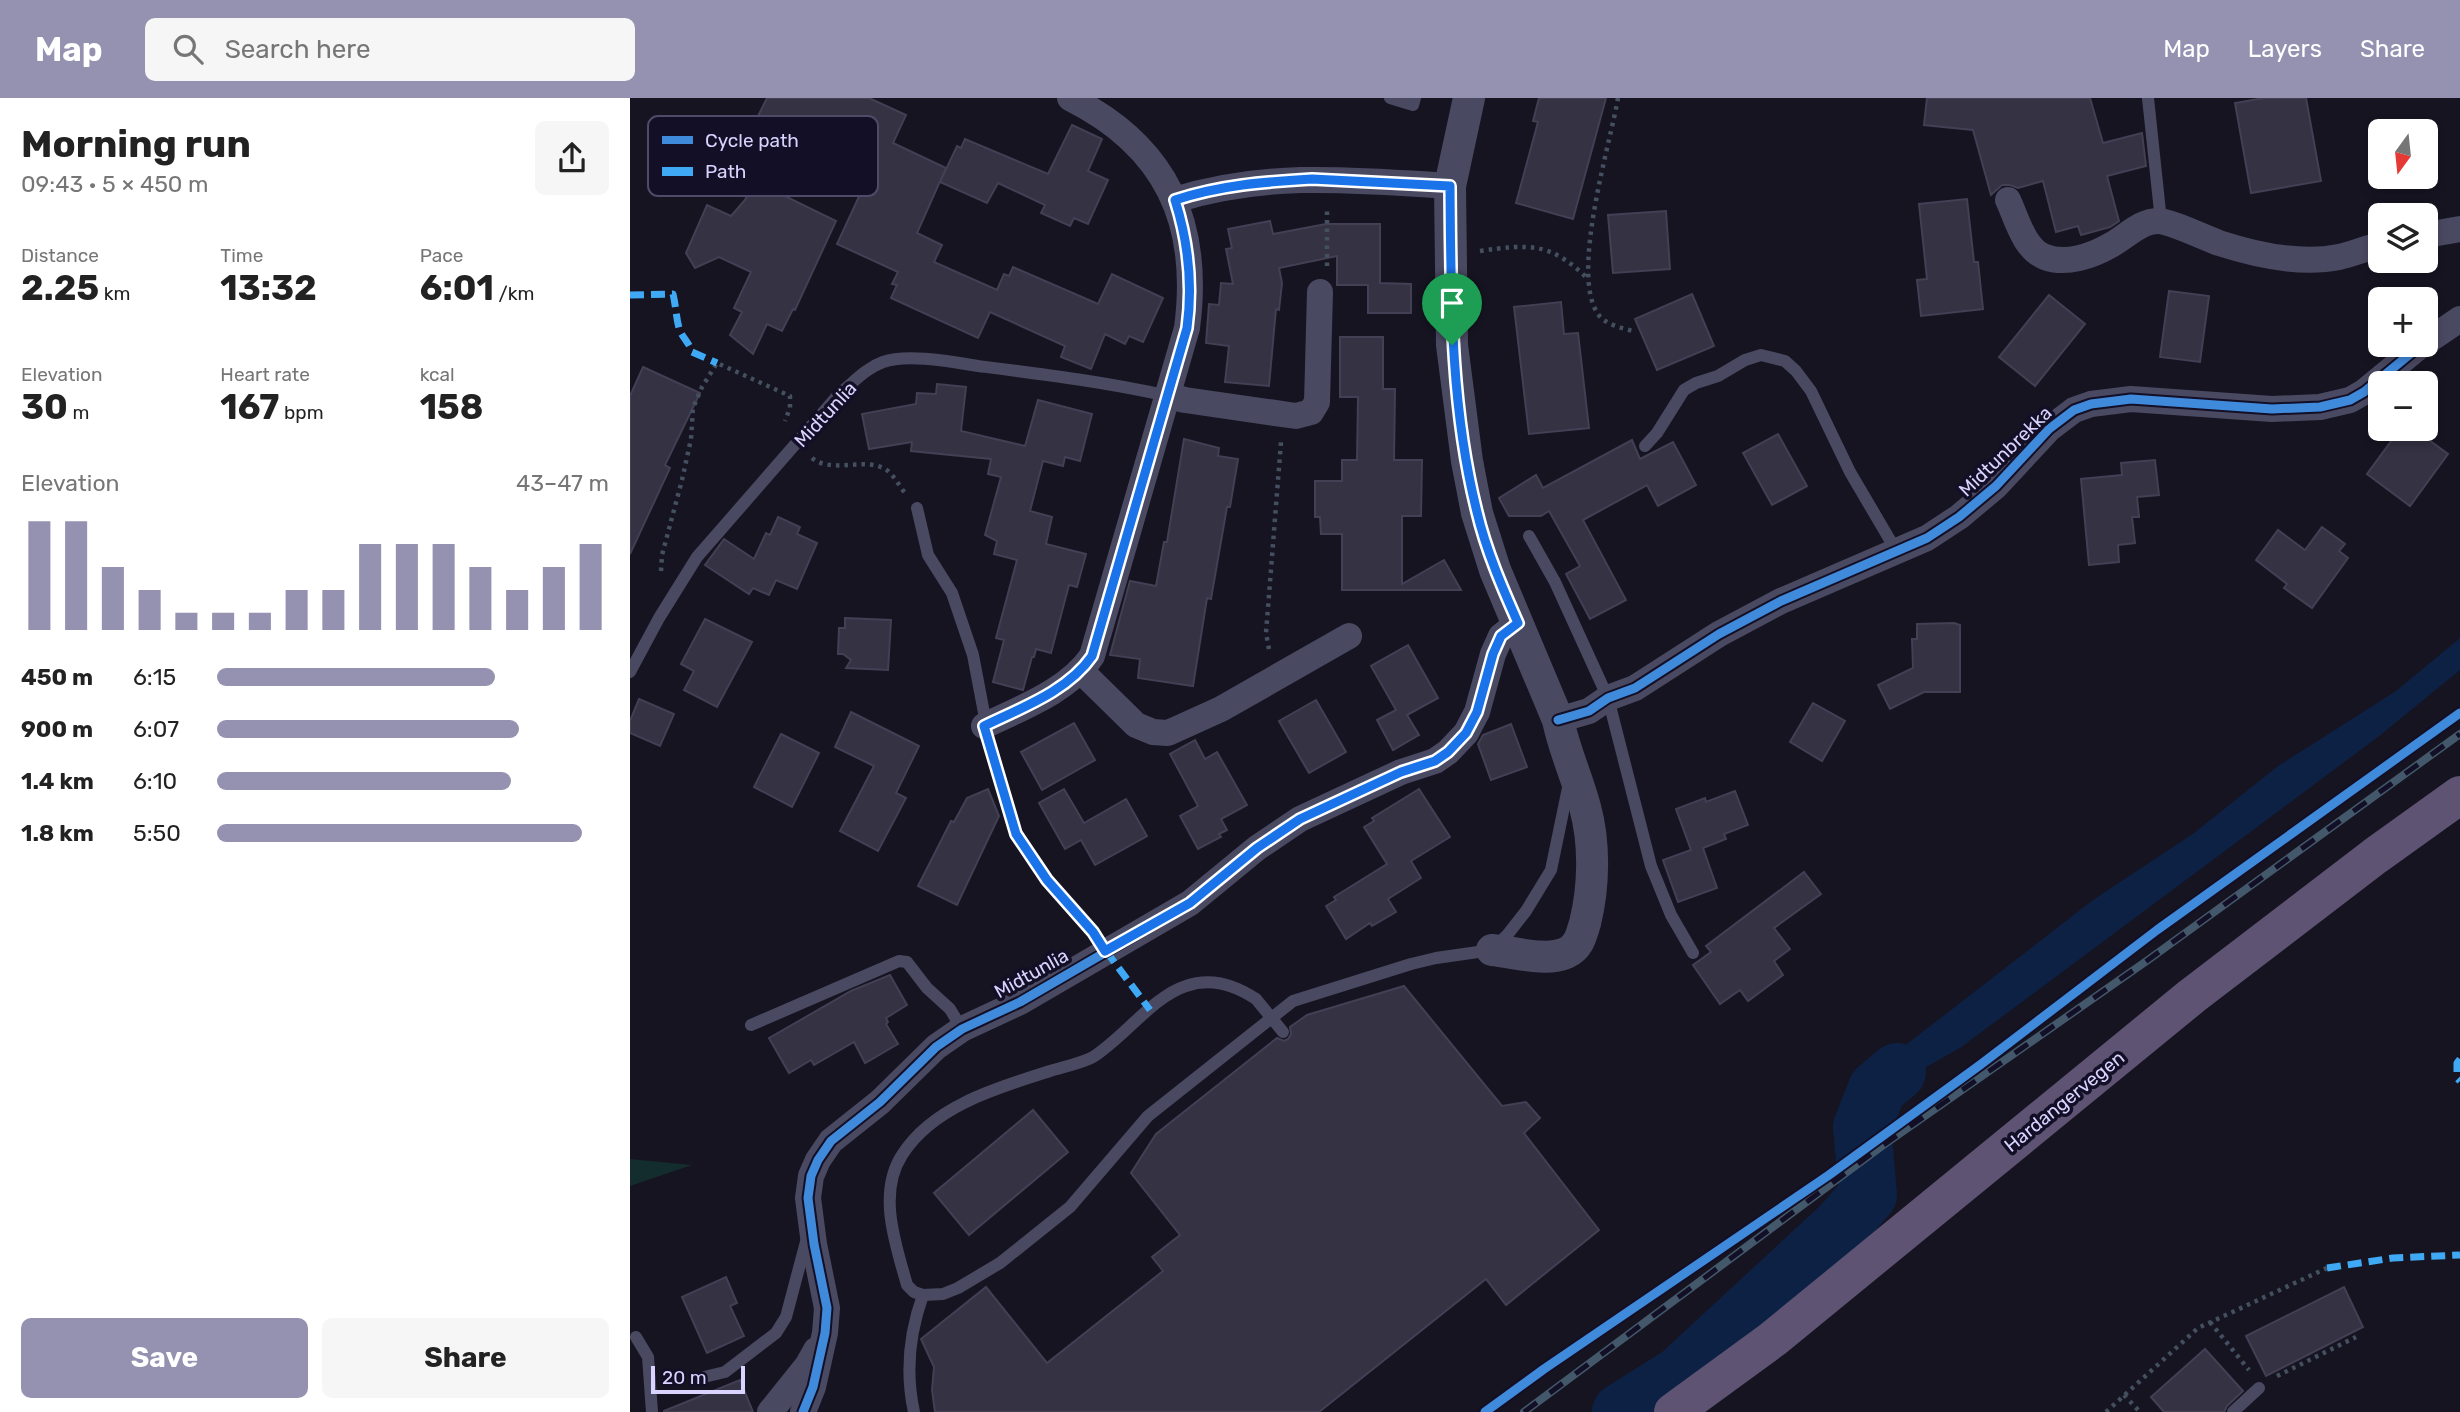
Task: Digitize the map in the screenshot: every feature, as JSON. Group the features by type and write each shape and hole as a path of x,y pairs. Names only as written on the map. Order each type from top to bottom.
{"main road":[{"name":"Hardangervegen","path":"1672,1412 1773,1339 2192,996 2375,856 2460,795"}],"street":[{"path":"984,726 1033,702 1081,671 1092,656 1187,328 1190,305 1186,235 1175,200 1155,165 1136,143 1113,123 1070,98"},
{"path":"1469,98 1450,186 1452,345 1467,461 1477,513 1495,569 1558,720 1561,739 1572,765 1587,816 1592,863 1587,914 1580,940 1575,947 1564,954 1548,957 1492,950"},
{"path":"1175,200 1201,191 1243,183 1327,179 1450,186"},
{"path":"2008,200 2027,242 2037,253 2062,260 2083,257 2111,246 2136,229 2161,221 2248,252 2309,261 2340,257 2368,249"},
{"path":"2438,233 2460,229"},
{"name":"Midtunlia","path":"1168,396 1296,416 1311,412 1316,407 1320,292"},
{"name":"Midtunbrekka","path":"2438,333 2460,319"},
{"name":"Midtunbrekka","path":"1558,720 1589,711 1608,698 1635,688 1719,634 1782,601 1927,538 1959,517 1996,486 2049,429 2074,410 2091,404 2131,399 2272,409 2320,407 2350,400 2364,392 2406,357"},
{"name":"Midtunlia","path":"803,1412 813,1387 825,1333 827,1308 808,1198 811,1176 831,1141 880,1102 936,1047 962,1029 1020,1002 1190,903 1257,848 1300,819 1401,772 1435,761 1448,752 1466,733 1477,712 1493,654 1501,636 1518,623"},
{"path":"1081,671 1136,724 1153,732 1168,733 1221,709 1349,636"},
{"name":"Midtunlia","path":"770,1412 807,1366 825,1333"}],"lane":[{"path":"1390,98 1413,105 1415,98"},
{"path":"2147,98 2161,221"},
{"path":"1645,446 1657,433 1676,400 1690,387 1761,355 1784,361 1796,371 1811,391 1850,472 1897,552"},
{"name":"Midtunlia","path":"630,672 697,557 840,393 867,370 884,362 931,359 1168,396"},
{"path":"917,508 928,555 952,593 973,655 984,726 1016,834 1047,880 1093,932 1105,951"},
{"path":"1529,536 1555,582 1608,698 1651,866 1671,915 1693,953"},
{"path":"1283,1032 1256,999 1242,990 1222,983 1199,982 1183,986 1150,1010 1111,1045 1089,1059 1000,1087 947,1113 915,1139 897,1164 890,1196 892,1230 907,1285 914,1292 923,1295 943,1294 1000,1263 1070,1207 1148,1116 1293,1000 1423,961 1492,950 1526,911 1551,870 1572,765"},
{"path":"751,1025 899,961 907,962 927,988 950,1009 962,1029"},
{"name":"Midtunlia","path":"704,1377 725,1372 776,1333 786,1317 811,1224"},
{"path":"914,1412 908,1373 909,1346 923,1295"},
{"path":"636,1338 648,1357 652,1412"},
{"path":"2233,1412 2259,1388"}],"path":[{"path":"1618,98 1596,200 1589,247 1588,279 1593,306 1599,316 1605,321 1636,332"},
{"path":"1320,292 1327,270 1327,179"},
{"path":"1478,251 1533,247 1554,252 1569,260 1588,279"},
{"path":"678,587 660,570 689,450 693,408 702,387 718,363"},
{"path":"1284,414 1266,633 1268,648 1284,673"},
{"path":"1485,1412 1878,1140 2157,930 2460,713"},
{"path":"2106,1412 2198,1328 2327,1268"},
{"path":"2210,1322 2243,1363"},
{"path":"2259,1388 2280,1374 2356,1337"},
{"path":"2124,1395 2140,1412"}],"green space":[{"path":"630,1159 692,1165 630,1186"}],"water":[{"path":"2460,638 2460,670 2378,737 1960,1048 1903,1080 1882,1104 1873,1131 1850,1147 1854,1094 1885,1061 2093,900 2194,833 2278,766 2396,691"}],"building":[{"path":"767,98 869,98 906,115 893,143 946,168 917,233 942,245 934,262 997,290 1004,274 1009,276 1013,267 1098,304 1112,274 1163,298 1143,342 1129,336 1125,344 1105,334 1091,369 1061,357 1065,346 990,312 978,338 891,298 897,285 892,284 898,272 837,244 859,196 878,196 878,116 758,116"},
{"path":"1539,98 1606,98 1573,219 1516,203 1538,122 1533,121"},
{"path":"1927,98 2090,98 2103,143 2142,133 2146,166 2107,176 2119,221 2110,227 2081,235 2078,226 2056,232 2043,181 2018,188 2002,185 1991,195 1973,130 1924,125"},
{"path":"2264,98 2306,98 2321,181 2251,193 2235,103"},
{"path":"1072,125 1102,139 1088,171 1108,180 1088,224 1074,218 1070,226 1041,213 1045,205 998,183 987,203 940,182 957,146 961,148 965,139 1048,174"},
{"path":"747,196 785,196 836,221 795,310 793,309 782,331 767,324 753,354 730,335 742,312 734,308 751,272 719,257 695,268 686,253 707,205 731,216"},
{"path":"1967,199 1974,262 1978,262 1983,309 1921,316 1917,280 1927,279 1919,204"},
{"path":"1666,211 1670,269 1613,273 1608,215"},
{"path":"1270,221 1273,234 1326,224 1380,224 1380,283 1411,284 1411,313 1368,313 1368,285 1337,285 1337,256 1279,268 1282,283 1279,310 1276,309 1269,386 1225,382 1229,346 1206,343 1209,304 1219,305 1221,283 1233,284 1226,249 1232,248 1228,229"},
{"path":"2169,291 2209,296 2200,362 2160,357"},
{"path":"1692,294 1714,346 1657,370 1635,319"},
{"path":"2049,295 2085,324 2035,386 1999,357"},
{"path":"1561,302 1564,334 1578,333 1589,428 1529,434 1514,307"},
{"path":"1340,337 1383,337 1383,389 1395,389 1394,460 1422,460 1421,516 1402,516 1402,584 1444,560 1461,590 1342,590 1342,534 1321,534 1320,517 1315,517 1315,481 1342,481 1342,460 1357,460 1358,397 1340,397"},
{"path":"643,367 700,393 665,465 670,468 630,554 630,396"},
{"path":"937,384 966,387 961,431 1025,446 1038,400 1092,414 1080,461 1065,457 1063,466 1043,461 1030,511 1052,517 1046,544 1086,554 1077,587 1069,585 1051,653 1036,649 1023,690 993,682 1004,640 996,638 1017,560 994,554 997,541 985,535 1001,477 988,474 991,459 911,451 912,442 869,449 862,414 916,404 917,393 936,394"},
{"path":"1778,434 1807,486 1772,505 1743,453"},
{"path":"1184,439 1219,448 1218,456 1238,459 1211,599 1207,598 1193,686 1138,678 1140,659 1110,655 1130,581 1156,586 1164,542 1167,542"},
{"path":"1632,440 1640,459 1673,442 1696,485 1658,506 1647,485 1583,520 1626,600 1590,619 1566,574 1580,566 1549,511 1541,516 1509,516 1499,498 1536,475 1543,488"},
{"path":"2391,441 2430,441 2448,454 2410,506 2367,474"},
{"path":"2155,460 2159,495 2137,497 2139,517 2132,517 2135,543 2118,545 2119,562 2089,565 2081,479 2122,475 2121,463"},
{"path":"778,517 800,527 797,534 817,543 797,589 776,580 769,595 753,588 749,594 705,565 724,539 754,559 766,533 770,535"},
{"path":"2322,527 2345,544 2339,551 2348,558 2312,608 2284,588 2287,584 2256,560 2278,530 2305,550"},
{"path":"845,618 891,620 888,670 846,668 851,660 838,654 839,628 845,628"},
{"path":"705,619 752,642 717,707 684,690 694,671 681,664"},
{"path":"1917,624 1960,625 1960,692 1924,692 1890,709 1878,685 1913,668 1912,639 1917,639"},
{"path":"1408,645 1438,698 1407,715 1419,735 1393,750 1377,720 1396,710 1371,666"},
{"path":"639,699 674,714 660,746 630,733 630,721"},
{"path":"1316,700 1346,752 1309,773 1279,721"},
{"path":"1813,703 1845,721 1822,761 1790,742"},
{"path":"851,712 919,746 896,793 906,798 878,851 840,831 874,766 835,747"},
{"path":"1074,723 1095,760 1042,790 1021,752"},
{"path":"1511,724 1527,767 1491,780 1478,744 1483,735"},
{"path":"781,734 819,753 792,807 754,787"},
{"path":"1195,740 1205,759 1217,752 1247,805 1221,819 1227,830 1219,834 1221,837 1198,849 1180,816 1198,806 1170,754"},
{"path":"988,789 999,816 957,905 918,886 951,821 954,822 967,798"},
{"path":"1064,789 1084,823 1126,799 1147,836 1095,865 1081,840 1065,849 1039,803"},
{"path":"1419,789 1450,837 1411,861 1421,878 1388,899 1396,912 1372,926 1370,923 1346,939 1326,906 1336,900 1334,897 1387,864 1364,827 1374,821 1372,818"},
{"path":"1735,791 1748,825 1724,834 1726,839 1703,848 1717,888 1678,902 1663,860 1691,850 1676,809"},
{"path":"1804,872 1821,894 1774,928 1790,949 1774,961 1783,975 1748,1001 1740,990 1720,1004 1693,965 1711,952 1706,946"},
{"path":"890,975 907,1005 886,1018 886,1024 898,1044 865,1063 854,1042 814,1065 811,1060 789,1073 769,1038 851,991"},
{"path":"1404,986 1502,1106 1526,1102 1540,1118 1524,1133 1599,1230 1506,1305 1486,1279 1319,1412 935,1412 932,1390 934,1367 921,1339 986,1287 1047,1363 1163,1271 1152,1257 1180,1235 1131,1173 1156,1134 1277,1038 1284,1041 1288,1039 1291,1034 1290,1027 1307,1015"},
{"path":"1033,1110 1068,1152 969,1235 934,1193"},
{"path":"726,1277 737,1303 730,1306 744,1336 707,1353 682,1297"},
{"path":"2344,1287 2363,1327 2266,1376 2246,1336"},
{"path":"2205,1349 2243,1391 2224,1412 2164,1412 2151,1397"},
{"path":"740,1380 753,1412 664,1412 664,1411"}],"waterway":[{"path":"1621,1412 1680,1375 1841,1226 1868,1195 1862,1127 1877,1089 1897,1072"}],"railway":[{"path":"1524,1412 1882,1146 2148,960 2460,734"}],"marked path":[{"path":"630,295 673,294 679,328 692,352 717,363"},
{"path":"1106,951 1150,1010"},
{"path":"2460,1059 2457,1063 2457,1078 2460,1081"},
{"path":"2327,1268 2393,1258 2460,1255"}],"cycle path":[{"path":"1558,720 1589,711 1608,698 1635,688 1719,634 1781,601 1927,538 1959,517 1996,486 2049,429 2074,410 2091,404 2131,399 2272,409 2320,407 2350,400 2364,392 2406,357"},
{"path":"803,1412 813,1387 825,1333 827,1308 808,1198 811,1176 831,1141 880,1102 936,1047 962,1029 1020,1002 1190,903 1257,848 1300,819 1401,772 1435,761 1448,752 1466,733 1477,712 1493,654 1501,636 1518,623"},
{"path":"1485,1412 1829,1175 1980,1065 2157,930 2460,713"}],"route":[{"path":"1312,179 1450,186 1452,345 1467,461 1477,513 1495,569 1518,623 1501,636 1493,654 1477,712 1466,733 1435,761 1401,772 1300,819 1257,848 1190,903 1105,951 1093,932 1047,880 1016,834 984,726 1033,702 1081,671 1092,656 1187,328 1190,305 1186,235 1175,200 1201,191 1243,183 1312,179"}]}
